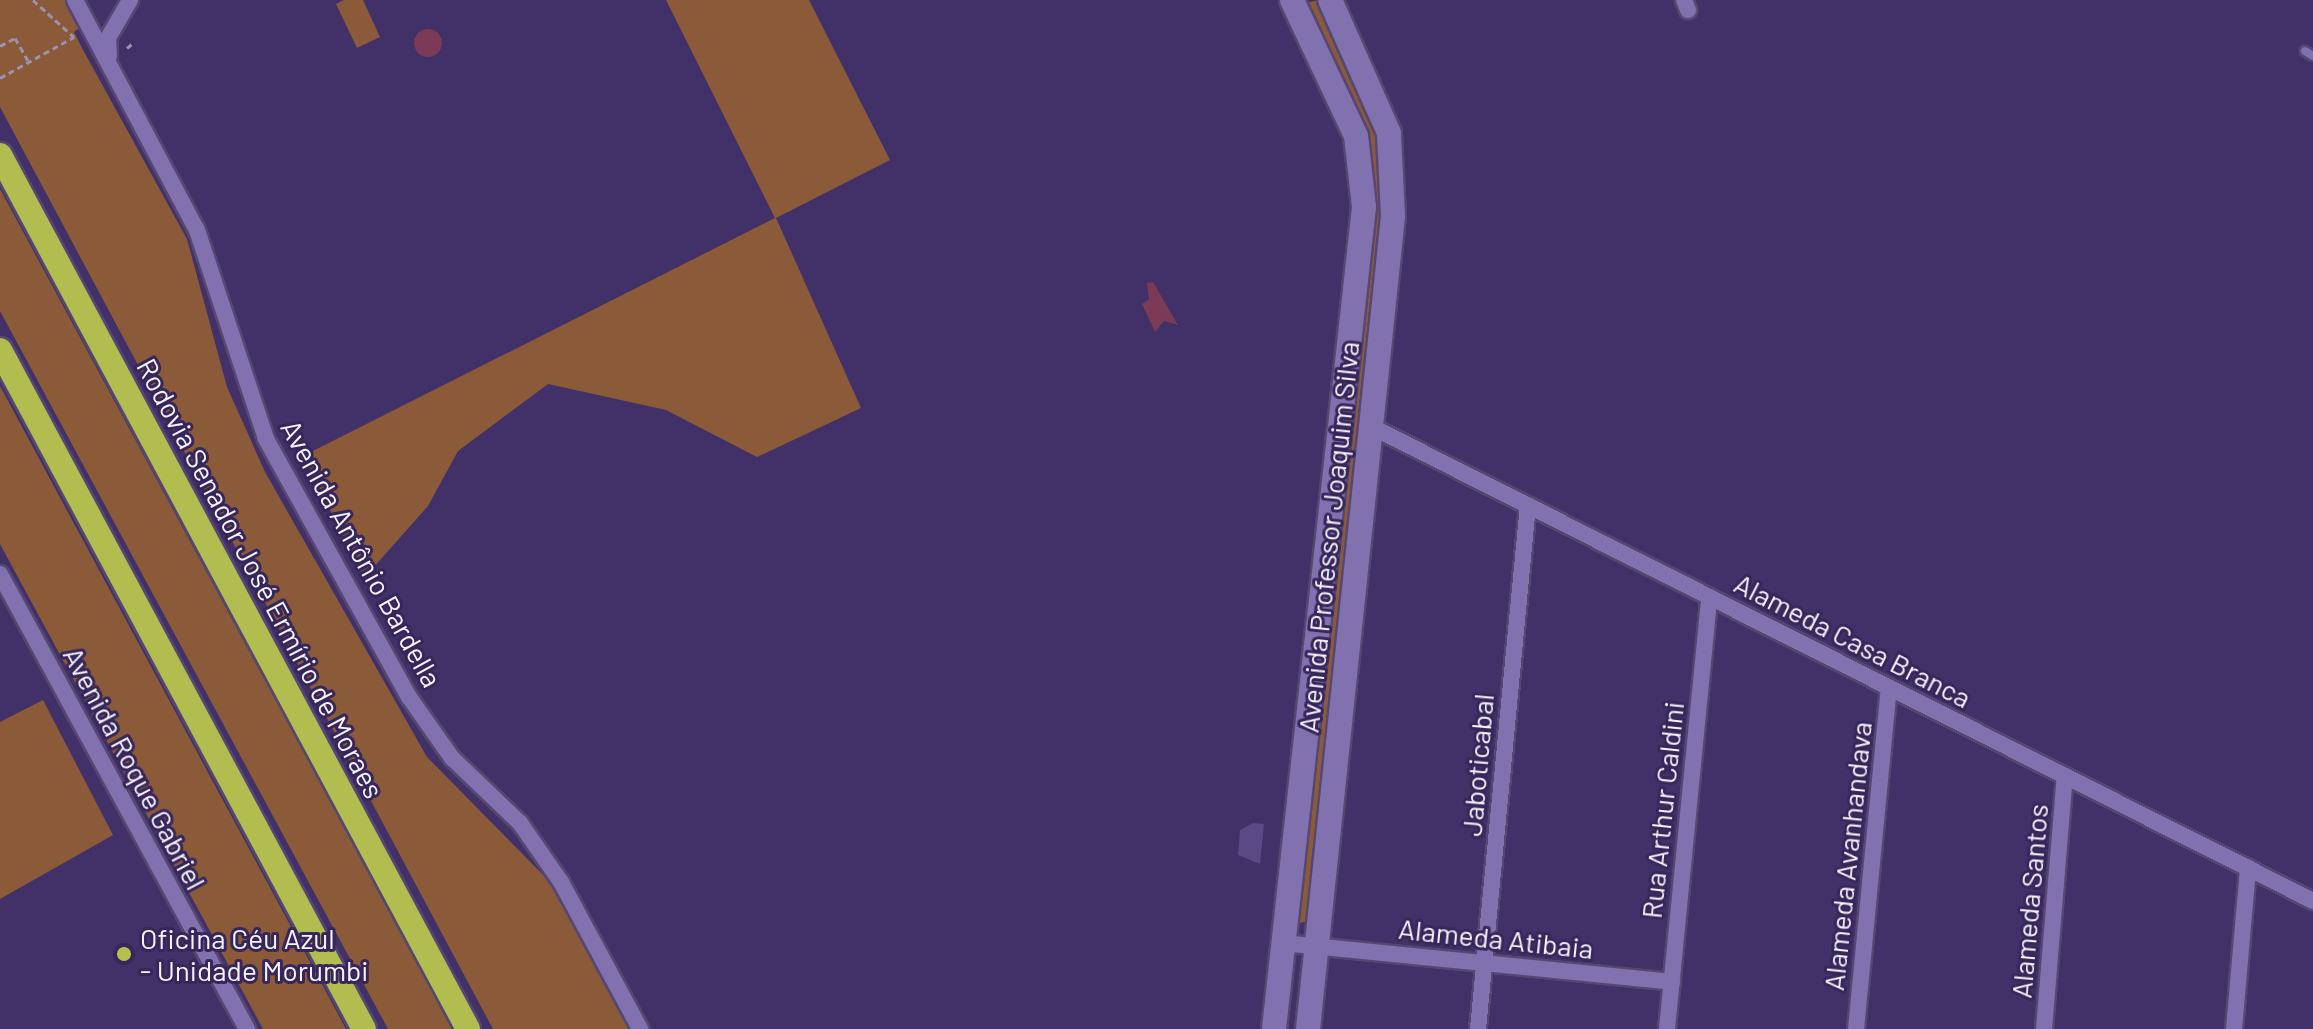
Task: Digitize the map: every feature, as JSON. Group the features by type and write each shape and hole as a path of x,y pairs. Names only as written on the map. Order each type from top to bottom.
{"highway":[{"name":"Rodovia Senador José Ermírio de Moraes","path":"0,155 468,1029"},
{"path":"0,350 364,1029"}],"main road":[{"name":"Avenida Professor Joaquim Silva","path":"1274,1029 1364,207 1356,136 1292,0"},
{"name":"Avenida Professor Joaquim Silva","path":"1308,1029 1393,216 1389,133 1330,0"}],"street":[{"name":"Avenida Antônio Bardella","path":"75,0 197,230 266,439 409,697 452,758 520,823 561,882 640,1029"},
{"path":"110,61 108,38 130,0"},
{"name":"Alameda Casa Branca","path":"1370,426 2313,901"},
{"name":"Jaboticabal","path":"1478,1029 1528,505"},
{"name":"Avenida Roque Gabriel","path":"2,582 247,1029"},
{"name":"Rua Arthur Caldini","path":"1667,1029 1709,597"},
{"name":"Alameda Avanhandava","path":"1856,1029 1889,688"},
{"name":"Alameda Santos","path":"2044,1029 2065,776"},
{"path":"2234,1029 2248,868"},
{"path":"1283,943 1316,946"},
{"name":"Alameda Atibaia","path":"1316,946 1672,982"}],"path":[{"path":"33,0 74,37"},
{"path":"0,78 91,28"},
{"path":"0,46 15,38 29,62"}],"shaded area":[{"path":"0,0 68,0 82,26 74,32 187,239 227,387 265,472 427,757 552,884 629,1029 493,1029 0,107"},
{"path":"344,0 363,0 380,37 357,48 336,4"},
{"path":"666,0 809,0 890,160 776,218 861,408 757,457 666,410 548,384 458,451 428,506 364,578 303,456 775,218"},
{"path":"1319,0 1375,115 1384,201 1310,920 1297,924 1373,214 1306,3"},
{"path":"428,29 438,33 442,43 438,53 428,57 418,53 414,43 418,33"},
{"path":"0,189 453,1029 388,1029 0,311"},
{"path":"1153,282 1178,325 1164,321 1155,332 1142,304 1149,299 1147,283"},
{"path":"0,386 346,1029 263,1029 0,544"},
{"path":"43,700 113,835 0,899 0,722"}],"building":[{"path":"1253,823 1264,824 1260,864 1238,855 1240,830"}],"place":[{"name":"Oficina Céu Azul - Unidade Morumbi","path":"124,954"}]}
